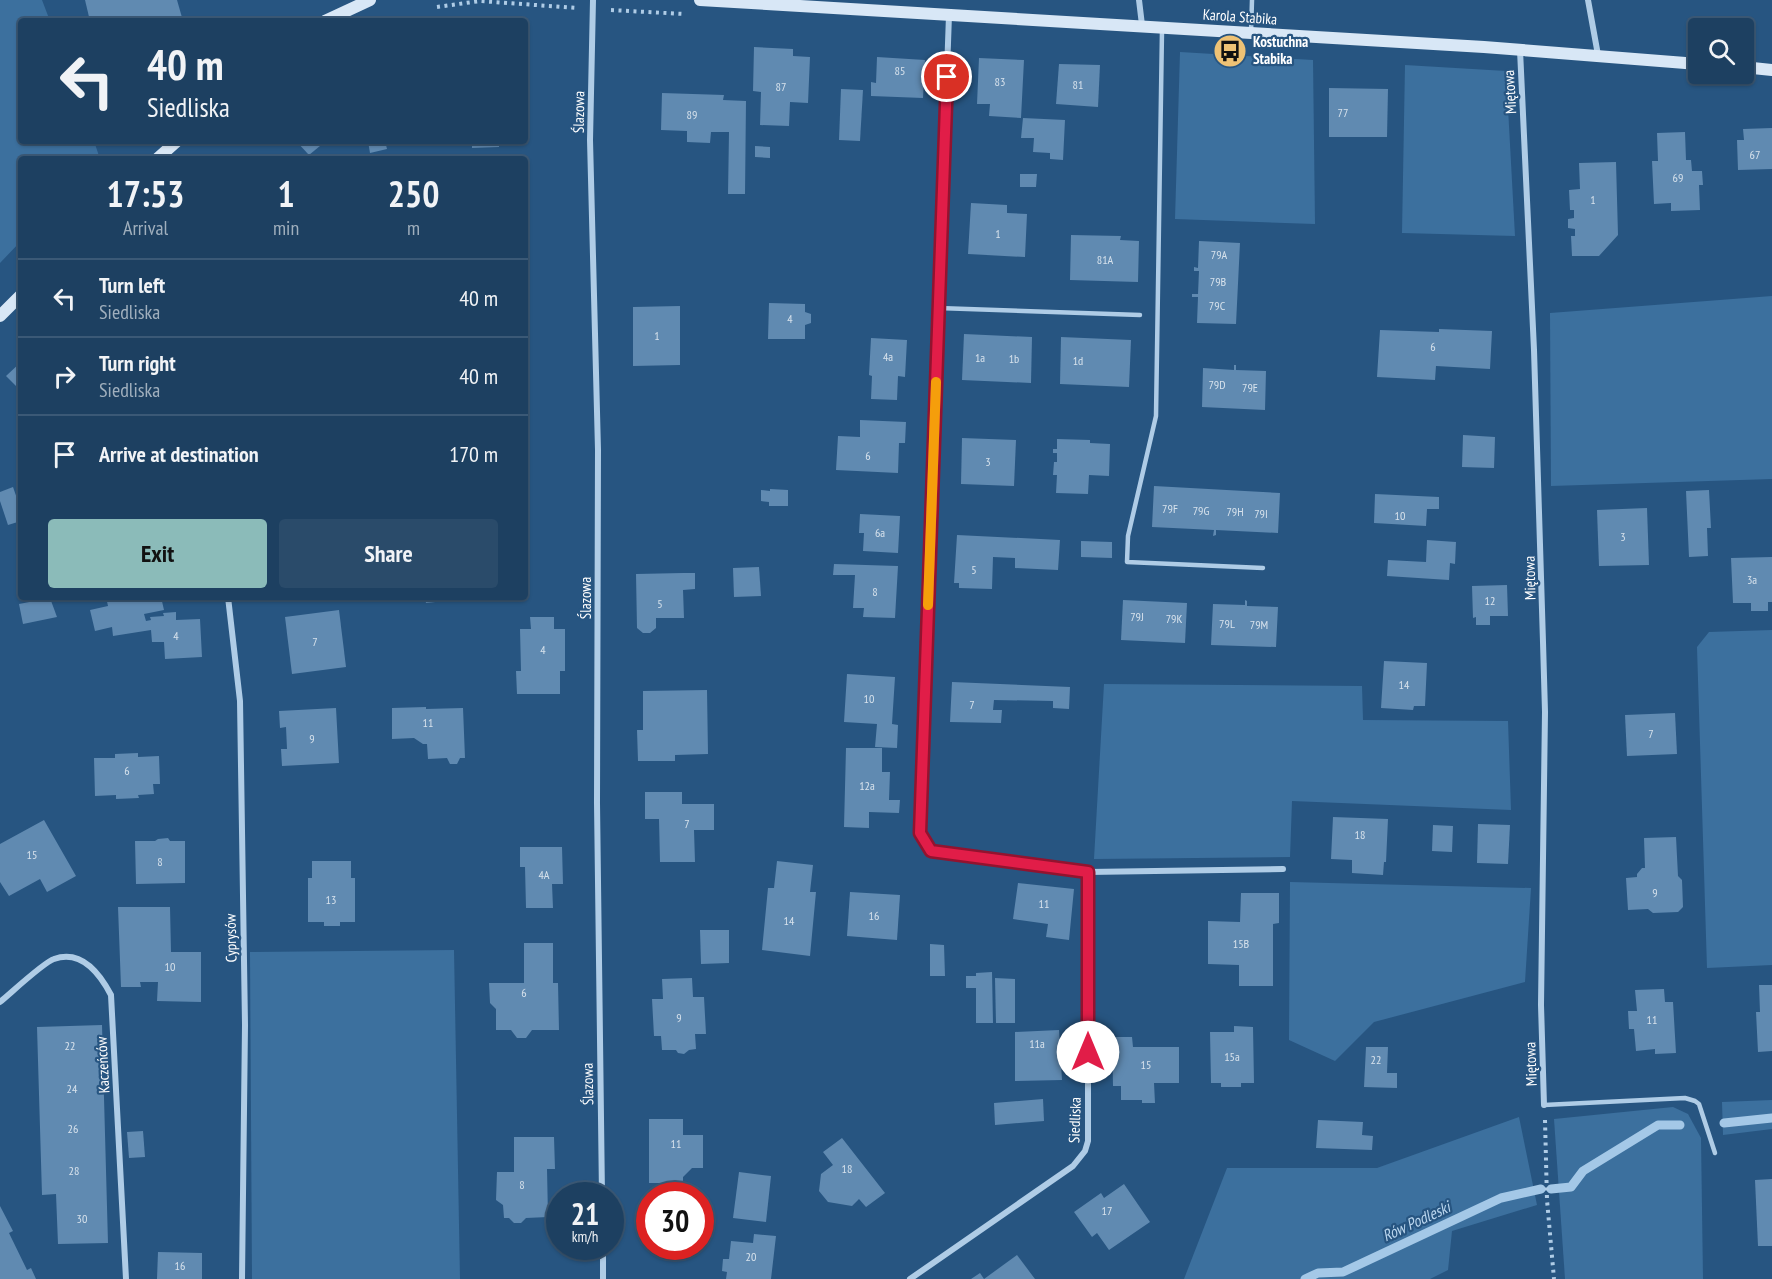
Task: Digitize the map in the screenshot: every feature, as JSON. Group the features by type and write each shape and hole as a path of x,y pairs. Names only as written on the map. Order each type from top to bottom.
{"street":[{"path":"331,18 370,0"},
{"name":"Ślazowa","path":"593,0 590,140 598,450 597,803 602,1182"},
{"name":"Karola Stabika","path":"700,0 1142,25 1688,63"},
{"path":"1139,0 1142,25"},
{"path":"1588,0 1599,56"},
{"path":"949,15 920,833 931,851 1088,872 1283,869"},
{"name":"Miętowa","path":"1520,50 1534,350 1544,642 1541,1005 1544,1105"},
{"path":"1754,68 1772,70"},
{"path":"160,156 174,144"},
{"path":"0,316 18,298"},
{"name":"Cyprysów","path":"228,600 240,701 244,1025 242,1279"},
{"name":"Siedliska","path":"910,1279 1073,1166 1085,1152 1088,1141 1088,872"},
{"name":"Kaczeńców","path":"0,1002 53,959 66,957 86,961 102,978 111,995 126,1279"},
{"path":"603,1260 603,1279"}],"lane":[{"path":"1251,33 1252,0"},
{"path":"1162,27 1156,417 1128,536 1127,562 1263,568"},
{"path":"938,308 1140,315"},
{"path":"1544,1105 1685,1098 1700,1104 1715,1153"}],"path":[{"path":"1544,1105 1547,1200 1554,1279"}],"shaded area":[{"path":"0,0 42,0 49,18 18,18 18,144 95,144 99,156 18,156 18,244 0,263"},
{"path":"1180,52 1313,60 1315,224 1175,219"},
{"path":"1405,65 1506,71 1515,236 1402,233"},
{"path":"1772,296 1772,479 1551,486 1550,313"},
{"path":"1772,630 1772,965 1707,968 1697,647 1709,632"},
{"path":"1104,684 1362,686 1363,720 1508,721 1511,810 1292,801 1290,857 1094,859"},
{"path":"1290,882 1531,888 1525,982 1374,1022 1335,1061 1289,1040"},
{"path":"454,950 460,1279 252,1279 250,952"},
{"path":"1772,1100 1772,1129 1723,1135 1722,1102"},
{"path":"1673,1107 1688,1114 1701,1138 1703,1279 1565,1279 1554,1119"},
{"path":"1519,1117 1537,1205 1452,1231 1448,1270 1430,1279 1184,1279 1227,1168 1377,1168"}],"building":[{"path":"85,0 177,0 182,18 89,18"},
{"path":"754,47 793,49 793,56 810,57 808,103 790,102 789,126 760,125 761,92 753,91"},
{"path":"877,57 925,60 923,98 871,96 871,82 876,83"},
{"path":"979,58 1024,60 1021,118 989,116 990,104 977,104"},
{"path":"1059,64 1100,65 1098,107 1056,104"},
{"path":"1329,88 1388,89 1387,137 1329,137"},
{"path":"841,89 863,90 860,141 839,140"},
{"path":"662,93 724,95 723,100 746,101 745,194 728,194 729,132 711,132 710,143 687,142 687,131 661,130"},
{"path":"1023,118 1065,120 1063,160 1050,159 1050,153 1033,152 1034,138 1021,138"},
{"path":"1772,128 1772,169 1738,170 1737,140 1744,140 1743,129"},
{"path":"1685,132 1686,160 1691,160 1692,171 1702,171 1703,185 1699,185 1700,210 1671,211 1671,203 1654,204 1652,161 1658,161 1657,133"},
{"path":"299,144 322,144 309,155"},
{"path":"368,144 386,144 387,149 370,153"},
{"path":"472,144 499,144 499,147 472,148"},
{"path":"755,146 770,147 770,158 755,157"},
{"path":"1616,162 1618,235 1599,256 1572,256 1571,236 1575,236 1575,229 1568,228 1568,219 1574,218 1574,210 1570,210 1569,190 1580,189 1579,163"},
{"path":"1020,174 1037,174 1036,187 1020,187"},
{"path":"971,203 1007,205 1007,213 1027,214 1025,257 968,254"},
{"path":"1071,235 1121,236 1120,240 1139,241 1138,282 1070,280"},
{"path":"1199,241 1240,243 1236,324 1197,323 1198,297 1192,297 1192,294 1198,294 1199,271 1194,271 1194,267 1198,268"},
{"path":"769,303 805,304 805,312 811,314 811,323 805,325 805,339 768,339"},
{"path":"680,306 680,365 633,366 633,307"},
{"path":"1439,329 1492,331 1490,369 1436,366 1435,380 1377,377 1380,330 1439,332"},
{"path":"964,334 1032,337 1031,383 962,380"},
{"path":"1061,337 1131,340 1129,387 1060,384"},
{"path":"871,338 907,340 905,377 898,376 897,400 871,399 872,376 869,375"},
{"path":"18,365 18,388 6,376"},
{"path":"1234,365 1236,365 1236,370 1266,371 1265,410 1202,407 1203,368 1234,370"},
{"path":"860,420 906,422 905,443 899,443 898,473 836,470 838,436 860,437"},
{"path":"1463,435 1495,437 1494,468 1462,467"},
{"path":"962,438 1016,440 1014,486 961,484"},
{"path":"1057,439 1090,440 1090,443 1110,444 1109,476 1089,475 1088,494 1056,493 1057,475 1053,475 1057,453 1053,453 1053,449 1057,449"},
{"path":"1154,486 1280,493 1278,533 1216,530 1216,535 1213,536 1214,530 1152,527"},
{"path":"13,487 18,501 18,522 8,525 0,501 0,492"},
{"path":"770,489 788,490 788,506 769,506 769,502 761,501 761,490 770,491"},
{"path":"1709,490 1711,528 1707,528 1708,556 1689,557 1686,491"},
{"path":"1375,494 1439,497 1439,509 1427,509 1426,526 1374,523"},
{"path":"1647,508 1649,565 1599,566 1597,510"},
{"path":"860,514 900,516 898,553 863,551 864,533 859,533"},
{"path":"957,535 1060,540 1058,570 1015,568 1015,558 993,557 992,589 959,588 959,583 954,583"},
{"path":"1427,540 1456,542 1455,564 1450,563 1449,580 1387,576 1388,560 1426,562"},
{"path":"1081,541 1112,542 1112,558 1081,557"},
{"path":"1772,557 1772,602 1768,602 1768,611 1751,611 1751,603 1733,603 1731,558"},
{"path":"834,564 898,566 895,618 863,617 864,608 853,608 855,575 833,575"},
{"path":"759,567 761,596 734,597 733,568"},
{"path":"695,573 695,589 683,590 684,618 656,618 656,628 650,633 643,633 637,628 636,574"},
{"path":"1507,585 1508,616 1490,616 1490,625 1476,625 1476,617 1473,618 1472,586"},
{"path":"51,600 57,617 23,624 19,604"},
{"path":"107,600 162,600 164,610 144,614 146,621 151,620 150,617 164,616 163,613 176,612 176,620 200,619 202,657 165,659 164,642 152,642 151,630 113,636 112,627 95,631 90,610 108,606"},
{"path":"426,600 454,600 426,603"},
{"path":"1123,600 1187,603 1185,643 1121,640"},
{"path":"1245,600 1247,606 1278,607 1276,647 1211,645 1213,604 1245,605"},
{"path":"339,610 346,667 292,674 285,617"},
{"path":"530,617 554,617 554,629 565,629 565,671 560,671 560,694 517,694 516,671 521,671 520,629 531,629"},
{"path":"1384,661 1427,663 1425,706 1414,706 1413,710 1381,708"},
{"path":"847,674 895,677 892,724 898,725 897,748 875,747 877,724 844,722"},
{"path":"952,682 1070,687 1069,709 1053,708 1053,701 994,700 993,710 1002,710 1001,723 950,722"},
{"path":"707,690 708,754 675,755 675,761 638,761 637,730 643,730 643,691"},
{"path":"426,707 426,709 463,708 465,758 460,758 457,764 450,764 447,758 428,759 427,744 414,738 392,739 392,708"},
{"path":"336,708 339,763 282,766 281,749 287,749 286,727 280,728 279,711"},
{"path":"1675,713 1677,754 1627,756 1625,715"},
{"path":"846,748 882,748 882,772 890,772 889,800 900,800 899,813 869,812 869,828 844,827"},
{"path":"138,753 138,757 159,756 160,784 153,784 154,794 138,795 139,798 116,799 116,795 95,796 94,758 115,758 115,754"},
{"path":"645,792 682,792 682,804 714,804 714,830 694,830 695,862 660,862 659,819 645,819"},
{"path":"1333,817 1388,819 1386,862 1384,862 1383,875 1352,873 1352,860 1331,859"},
{"path":"44,820 76,876 47,892 40,879 9,896 0,882 0,844"},
{"path":"1478,824 1510,825 1508,864 1477,863"},
{"path":"1433,825 1453,826 1452,852 1432,851"},
{"path":"1676,837 1678,876 1682,880 1683,907 1678,912 1653,913 1648,909 1628,910 1626,878 1637,877 1642,868 1645,868 1644,838"},
{"path":"168,838 170,841 185,841 185,883 136,884 135,841 155,841"},
{"path":"520,847 562,847 563,884 552,884 553,908 526,908 525,867 520,867"},
{"path":"312,861 351,861 351,878 355,878 355,922 340,922 340,926 324,926 324,922 308,922 308,878 312,878"},
{"path":"777,861 813,865 810,892 816,892 810,956 762,950 768,888 774,888"},
{"path":"1018,883 1074,889 1069,940 1046,937 1048,924 1013,919"},
{"path":"850,892 900,895 897,940 847,936"},
{"path":"1241,893 1279,893 1279,923 1273,924 1273,986 1239,986 1239,965 1208,964 1208,921 1240,922"},
{"path":"118,907 170,907 171,952 201,952 201,1002 157,1001 158,982 140,982 141,987 121,987"},
{"path":"700,930 729,930 729,963 701,964"},
{"path":"524,943 553,943 553,983 558,983 559,1030 532,1030 526,1038 517,1038 511,1030 496,1030 496,1009 490,1003 489,983 524,983"},
{"path":"930,944 944,945 945,976 930,976"},
{"path":"992,972 993,1023 976,1023 976,988 966,988 966,976"},
{"path":"692,978 693,997 704,997 706,1034 695,1034 696,1049 684,1054 676,1050 662,1050 661,1036 654,1036 652,999 663,999 662,979"},
{"path":"995,978 1015,979 1015,1023 996,1023"},
{"path":"1759,985 1772,985 1772,1051 1758,1052 1756,1012 1760,1012"},
{"path":"1664,989 1665,1002 1673,1002 1676,1053 1655,1054 1655,1049 1636,1051 1634,1029 1629,1029 1628,1011 1637,1011 1635,990"},
{"path":"102,1025 108,1243 58,1244 56,1194 42,1195 37,1027"},
{"path":"1234,1026 1253,1027 1254,1083 1241,1083 1241,1087 1221,1087 1221,1083 1211,1083 1210,1032 1234,1032"},
{"path":"1059,1030 1062,1080 1015,1081 1015,1032"},
{"path":"1112,1037 1132,1037 1133,1047 1179,1047 1179,1083 1154,1083 1155,1103 1142,1103 1142,1100 1121,1100 1121,1086 1113,1086"},
{"path":"1366,1047 1388,1047 1387,1073 1397,1073 1397,1088 1364,1087"},
{"path":"1043,1099 1044,1121 995,1125 994,1103"},
{"path":"649,1119 683,1119 683,1135 703,1135 703,1168 692,1168 683,1177 683,1182 649,1182"},
{"path":"1318,1120 1363,1122 1362,1135 1373,1136 1372,1150 1316,1148"},
{"path":"143,1131 145,1157 129,1158 127,1132"},
{"path":"514,1137 554,1137 555,1169 547,1169 546,1217 526,1218 521,1223 514,1223 509,1218 504,1218 503,1205 496,1200 497,1172 514,1172"},
{"path":"842,1138 885,1193 866,1207 859,1199 852,1206 828,1202 819,1191 821,1174 833,1165 823,1152"},
{"path":"739,1172 771,1176 766,1222 733,1218"},
{"path":"1772,1179 1772,1246 1758,1246 1755,1180"},
{"path":"1124,1184 1150,1222 1109,1250 1097,1233 1092,1237 1074,1212 1101,1193 1104,1198"},
{"path":"0,1206 13,1231 9,1233 27,1270 31,1268 36,1279 0,1279"},
{"path":"754,1234 776,1236 771,1279 726,1279 727,1272 722,1271 723,1259 729,1259 731,1241 753,1243"},
{"path":"158,1252 202,1253 202,1279 157,1279"},
{"path":"1017,1255 1035,1279 984,1279"},
{"path":"980,1273 984,1279 971,1279"}],"waterway":[{"name":"Rów Podleski","path":"1724,1123 1772,1118"},
{"name":"Rów Podleski","path":"1551,1189 1571,1187 1583,1171 1658,1125 1680,1125"},
{"name":"Rów Podleski","path":"1305,1279 1318,1273 1343,1272 1501,1198 1541,1189"}],"slow traffic":[{"path":"928,605 936,382"}],"place":[{"name":"Kostuchna Stabika","path":"1230,51"}],"route":[{"path":"947,77 920,833 931,851 1088,872 1088,1052"}]}
